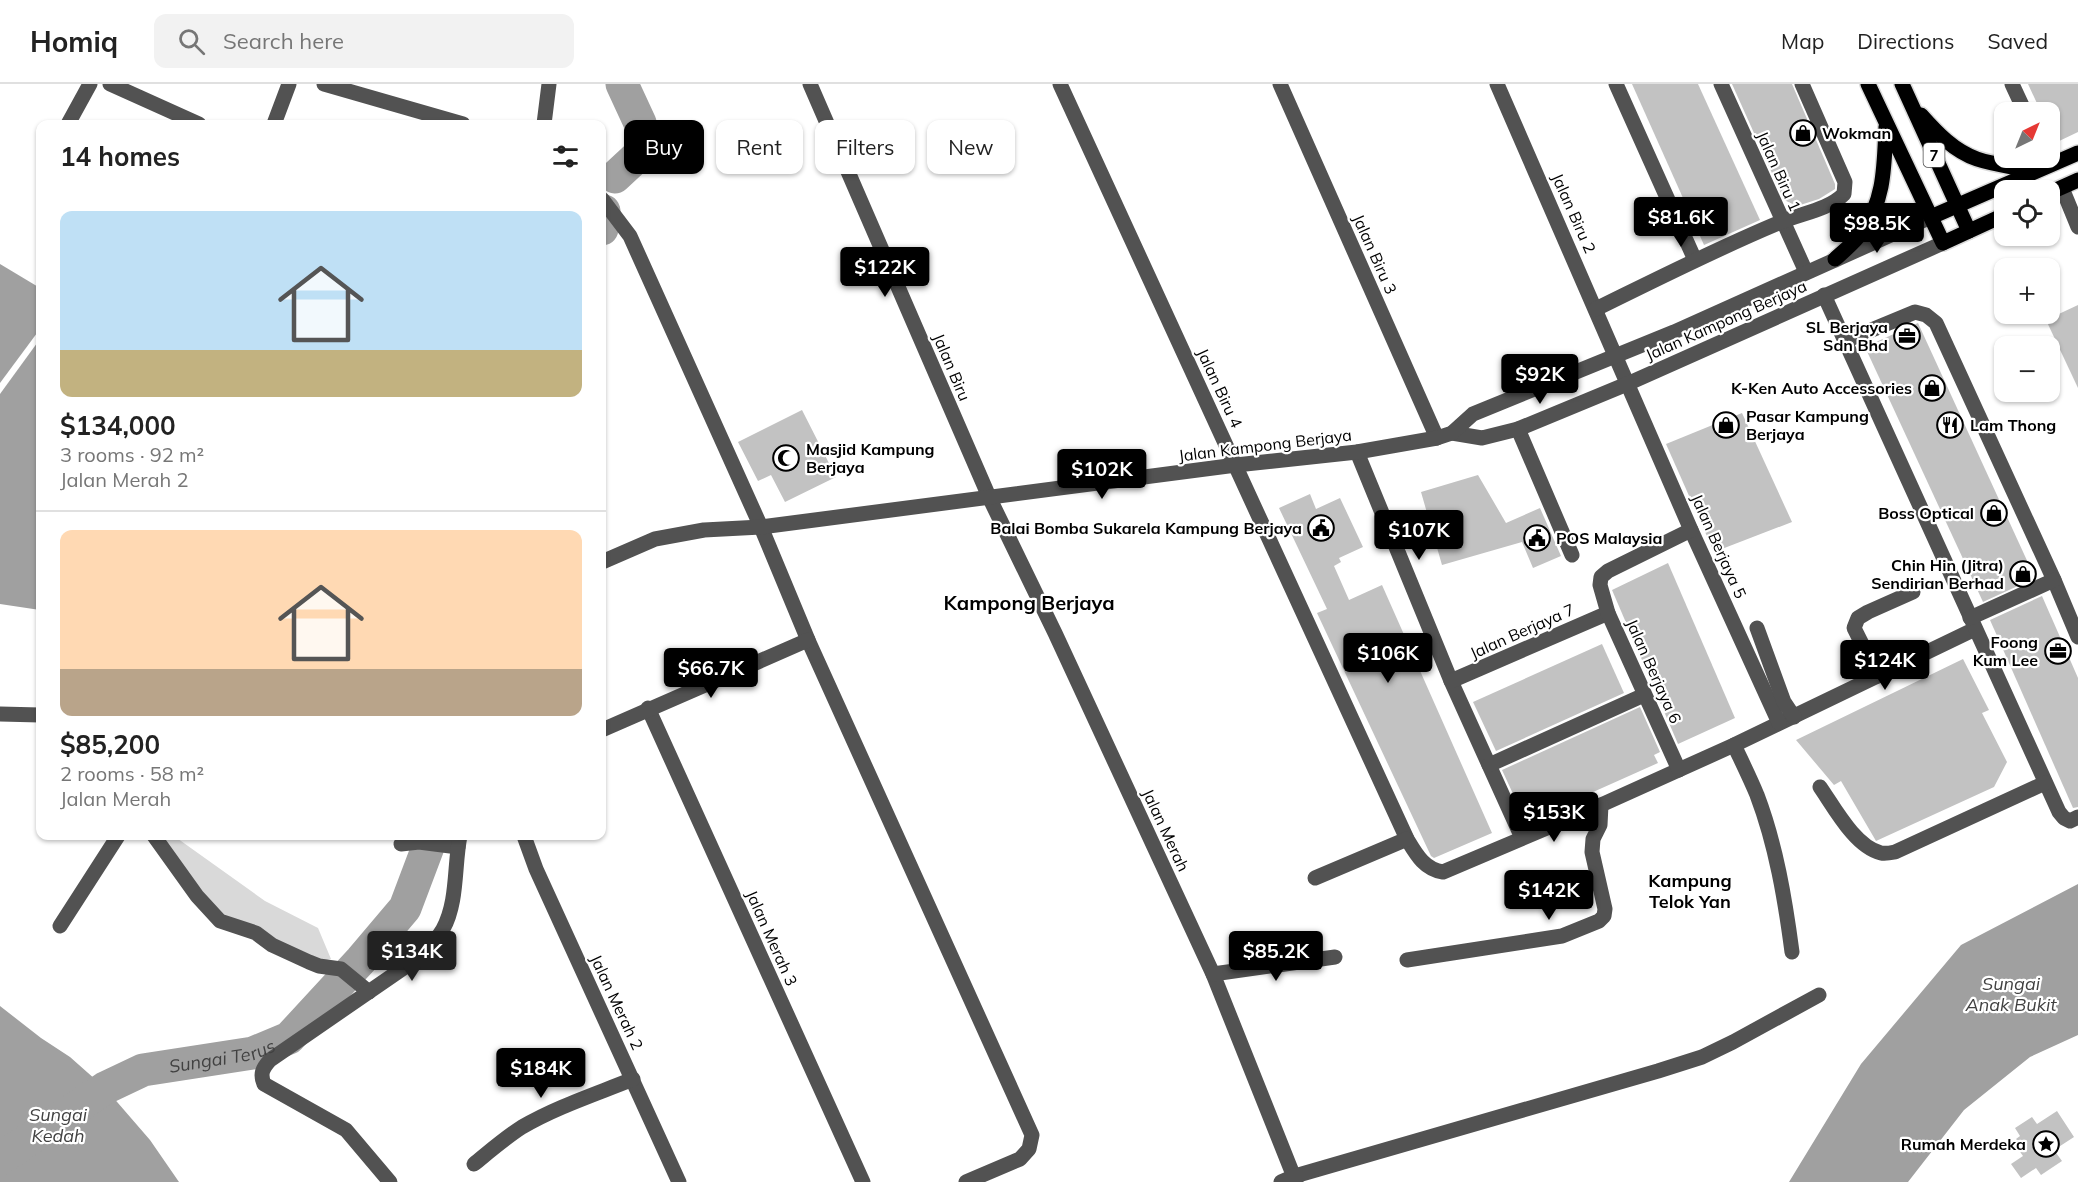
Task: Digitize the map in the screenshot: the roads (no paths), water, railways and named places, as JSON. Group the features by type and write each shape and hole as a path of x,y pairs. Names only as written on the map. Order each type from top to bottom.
{"main road":[{"name":"7","path":"1868,84 1943,243"},
{"name":"7","path":"1902,84 1969,231"},
{"path":"1911,104 1940,135 1957,149 1977,159 2033,171"},
{"path":"1835,259 1861,234 1878,202 1884,166 1887,124"},
{"name":"Jalan Kampong Berjaya","path":"2060,158 2078,153"},
{"name":"Jalan Kampong Berjaya","path":"1931,217 2037,168"},
{"path":"2060,189 2078,180"},
{"path":"1943,243 1994,219"}],"street":[{"path":"70,120 90,84"},
{"path":"110,84 190,120"},
{"path":"276,120 289,84"},
{"path":"324,84 449,120"},
{"path":"544,120 549,84"},
{"name":"Jalan Biru","path":"810,84 990,499"},
{"name":"Jalan Biru 4","path":"1060,84 1407,839 1416,854 1428,867 1443,872 1522,838"},
{"name":"Jalan Biru 3","path":"1280,84 1444,436"},
{"name":"Jalan Biru 2","path":"1497,84 1616,356"},
{"path":"1616,84 1695,260"},
{"name":"Jalan Biru 1","path":"1720,84 1806,272"},
{"path":"1596,309 1695,260 1782,221 1836,202 1844,194 1845,182 1802,84"},
{"path":"2012,84 2020,102"},
{"path":"2060,199 2078,227"},
{"path":"606,204 630,236 761,527 808,640 1032,1135 1029,1149 1020,1159 966,1182"},
{"name":"Jalan Kampong Berjaya","path":"1444,436 1473,414 1674,332 1931,217"},
{"name":"Jalan Kampong Berjaya","path":"606,560 656,539 704,530 761,527 990,499 1236,465 1357,452 1444,436 1482,438 1518,429 1628,384 1943,243"},
{"path":"1824,295 2045,783 2064,818 2070,820 2078,817"},
{"path":"1845,341 1915,312 1926,315 1936,323 2078,637"},
{"name":"Jalan Berjaya 5","path":"1616,356 1691,530 1786,720"},
{"path":"1518,429 1572,555"},
{"path":"1357,452 1451,681 1522,838 1734,745 1878,676 2054,580"},
{"name":"Jalan Merah","path":"990,499 1055,633 1213,974 1296,1179"},
{"name":"Jalan Berjaya 6","path":"1679,770 1608,613 1600,585 1601,577 1608,571 1691,530"},
{"path":"1878,676 1854,628 1858,618 1913,592"},
{"name":"Jalan Berjaya 7","path":"1451,681 1608,613"},
{"path":"1756,628 1784,702 1786,720"},
{"path":"606,728 808,640"},
{"path":"1489,765 1644,695"},
{"name":"Jalan Merah 3","path":"648,708 863,1182"},
{"path":"0,714 36,715"},
{"path":"1734,745 1757,796 1777,862 1785,896 1792,952"},
{"path":"1820,787 1857,838 1869,848 1882,854 1895,852 2045,783"},
{"path":"1407,960 1562,936 1599,921 1604,916 1605,909 1592,852 1593,839 1600,825 1601,805"},
{"path":"1316,878 1407,839"},
{"path":"60,926 115,840"},
{"path":"157,840 197,896 220,921 256,933 272,945 319,966 341,969 365,988"},
{"name":"Jalan Merah 2","path":"526,840 536,868 679,1182"},
{"path":"390,1182 346,1130 264,1084 261,1076 263,1068 270,1060 365,988 418,958 443,929 450,910 454,843 401,844"},
{"path":"1213,974 1335,957"},
{"path":"1281,1182 1702,1057 1819,996"},
{"path":"474,1164 523,1127 633,1079"}],"water":[{"path":"0,264 36,286 36,334 0,383"},
{"path":"36,344 36,609 0,604 0,394"},
{"name":"Sungai Anak Bukit","path":"2078,884 2078,1035 2030,1057 1964,1110 1908,1182 1789,1182 1861,1064 1961,945"},
{"name":"Sungai Kedah","path":"0,1006 70,1057 105,1088 150,1140 179,1182 0,1182"}],"waterway":[{"name":"Sungai Terus","path":"615,177 643,151 640,123 622,84"},
{"name":"Sungai Terus","path":"0,1159 105,1088 143,1070 253,1053 289,1038 405,908 430,840"}],"place":[{"name":"Wokman","path":"1803,133"},
{"name":"SL Berjaya Sdn Bhd","path":"1907,336"},
{"name":"K-Ken Auto Accessories","path":"1932,388"},
{"name":"Pasar Kampung Berjaya","path":"1726,425"},
{"name":"Lam Thong","path":"1950,425"},
{"name":"Masjid Kampung Berjaya","path":"786,458"},
{"name":"Boss Optical","path":"1994,513"},
{"name":"Balai Bomba Sukarela Kampung Berjaya","path":"1321,528"},
{"name":"POS Malaysia","path":"1537,538"},
{"name":"Chin Hin (Jitra) Sendirian Berhad","path":"2023,574"},
{"name":"Foong Kum Lee","path":"2058,651"},
{"name":"Rumah Merdeka","path":"2046,1144"}],"district":[{"name":"Kampong Berjaya","path":"1029,602"},
{"name":"Kampung Telok Yan","path":"1690,890"}]}
